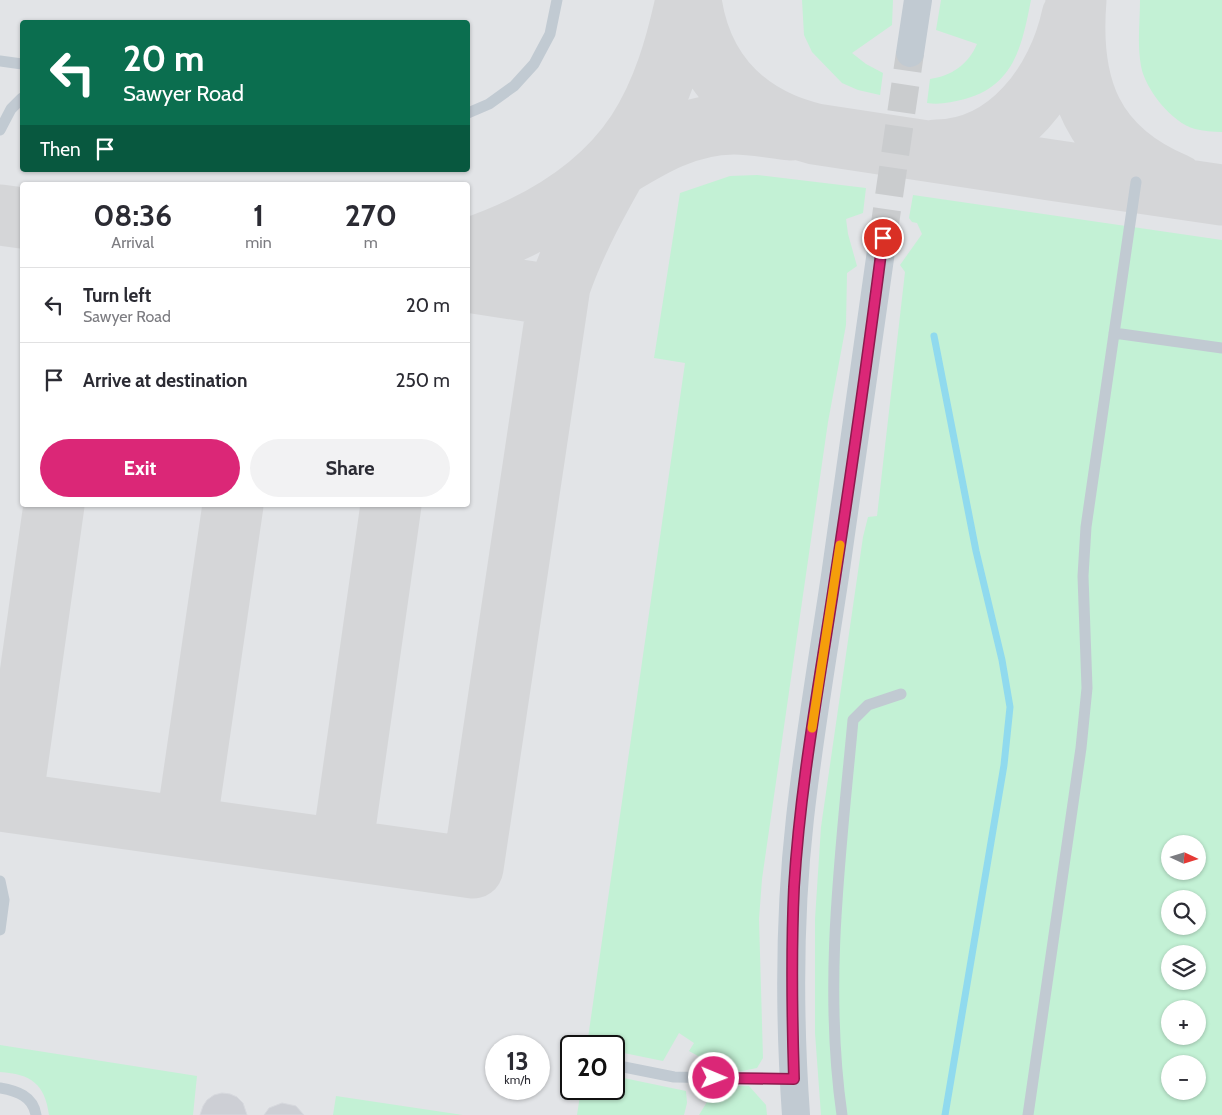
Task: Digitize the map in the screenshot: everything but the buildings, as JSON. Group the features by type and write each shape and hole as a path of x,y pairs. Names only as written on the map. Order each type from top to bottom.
{"street":[{"path":"910,53 918,0"},
{"path":"796,1115 792,947 794,887 800,820 807,758 859,414 883,238"}],"lane":[{"path":"470,112 489,104 514,86 534,64 550,34 557,0"},
{"path":"0,61 20,64"},
{"path":"0,130 20,100"},
{"path":"1028,1115 1081,748 1087,688 1083,576 1086,527 1136,182"},
{"path":"1114,333 1222,348"},
{"path":"842,1115 833,1023 835,925 853,720 868,705 901,694"},
{"path":"0,881 4,900 0,930"},
{"path":"625,1067 674,1077 794,1079"},
{"path":"0,1088 14,1091 28,1098 36,1115"}],"shaded area":[{"path":"0,0 1222,0 1222,1115 0,1115"}],"green space":[{"path":"802,0 893,0 892,25 852,53 866,64 883,73 880,95 858,90 842,83 812,52 804,35"},
{"path":"941,0 1031,0 1024,32 1013,61 995,84 982,93 965,99 932,104 927,103 930,79 952,72 964,64 977,44 936,30"},
{"path":"1140,0 1222,0 1222,132 1212,132 1186,126 1161,104 1148,85 1140,58"},
{"path":"757,175 866,188 863,213 846,219 857,266 847,273 846,325 828,422 762,879 759,919 763,1058 757,1068 737,1072 725,1071 689,1051 694,1043 679,1033 663,1061 625,1053 625,1035 588,1035 685,363 654,358 680,193 730,176"},
{"path":"913,195 1222,240 1222,1115 821,1115 815,1033 815,919 821,827 863,537 868,517 877,516 905,272 900,265 922,234 917,223 912,222 909,218"},
{"path":"0,1045 197,1076 193,1115 49,1115 44,1095 35,1083 20,1075 0,1072"},
{"path":"625,1078 686,1091 687,1103 684,1115 577,1115 579,1100 625,1100"},
{"path":"730,1086 749,1086 766,1105 767,1115 699,1115 710,1097"},
{"path":"336,1096 463,1115 333,1115"}],"waterway":[{"path":"934,336 976,551 1002,660 1010,707 1004,765 945,1115"}],"taxiway":[{"path":"470,248 540,218 584,189 621,153 646,117 661,85 668,68 686,0"},
{"path":"691,0 701,40 709,58 720,74 732,89 747,102 763,113 790,126 815,134 1222,195"},
{"path":"1076,0 1075,31 1077,61 1082,87 1092,111 1106,133 1124,153 1147,170 1176,184"},
{"path":"936,150 962,147 986,138 1007,125 1026,108 1042,87 1055,65 1065,41 1072,16"},
{"path":"611,171 670,138 700,128 734,124 791,130"},
{"path":"0,801 473,868 560,286 585,226 637,132"},
{"path":"0,215 20,218"},
{"path":"470,282 558,296"},
{"path":"12,802 54,507"},
{"path":"186,827 233,507"},
{"path":"342,849 391,507"}],"tunnel":[{"path":"883,237 910,53"}],"slow traffic":[{"path":"812,728 840,545"}],"route":[{"path":"714,1078 794,1079 792,947 794,887 800,820 807,758 859,414 883,238"}]}
